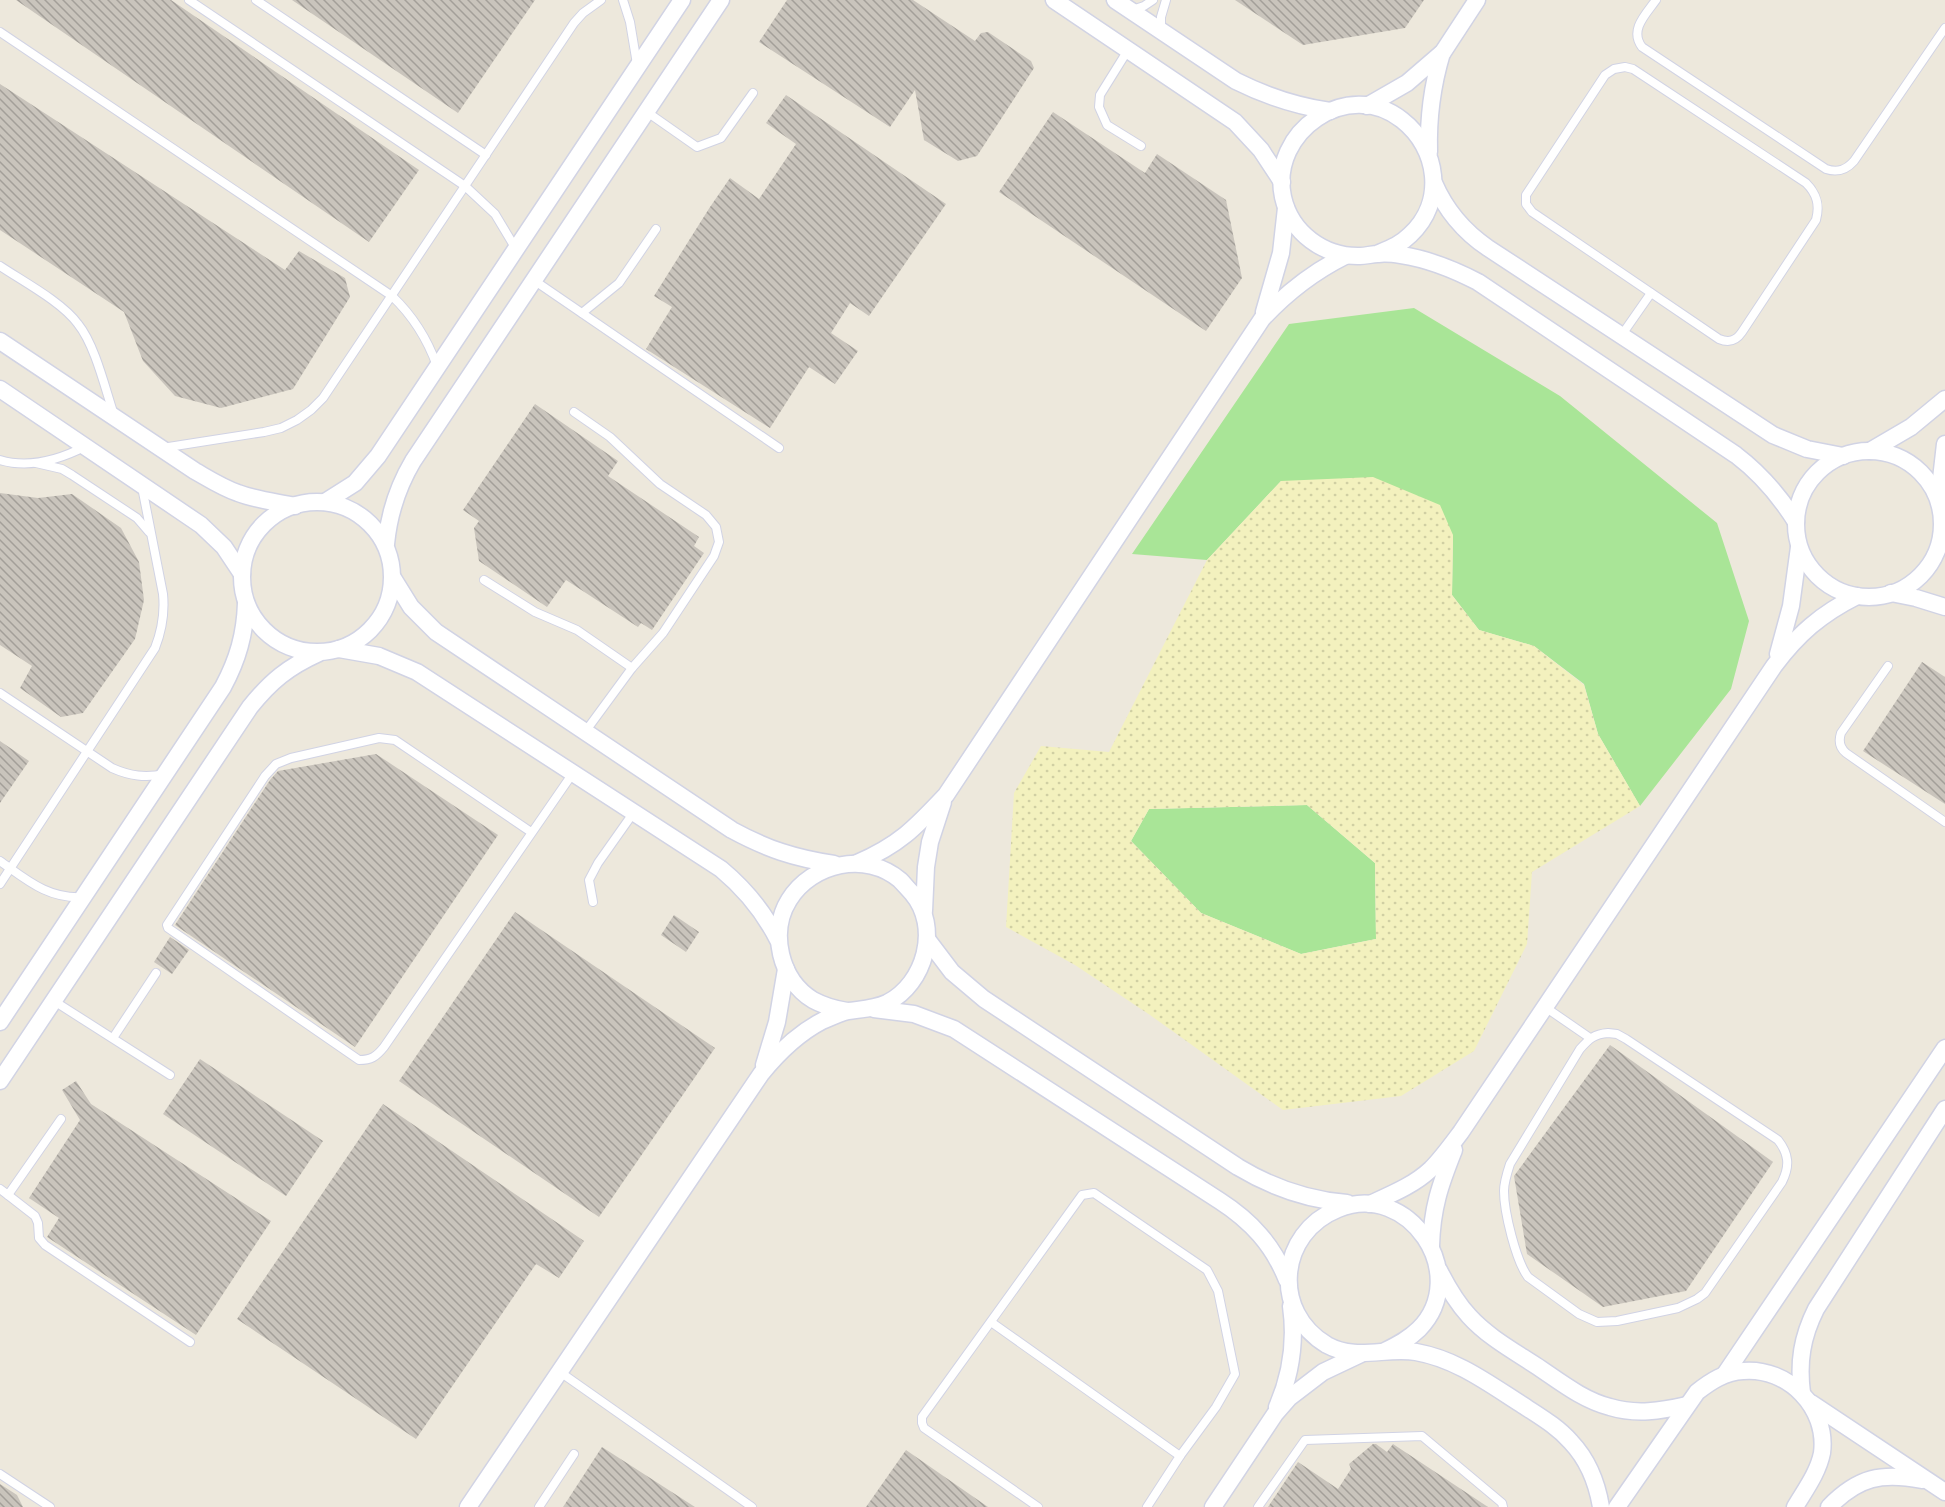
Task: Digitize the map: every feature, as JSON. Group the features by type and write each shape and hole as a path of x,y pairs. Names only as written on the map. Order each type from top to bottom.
{"street":[{"path":"325,502 355,483 368,470 682,0"},
{"path":"386,544 391,511 402,480 721,0"},
{"path":"1054,0 1235,122 1261,150 1282,182"},
{"path":"1115,0 1236,81 1291,104 1330,111"},
{"path":"1286,208 1296,226 1310,240 1326,250 1345,256 1363,257 1379,254 1397,246 1412,234 1423,219 1431,201 1434,183 1430,156 1430,103 1435,78 1443,52 1477,0"},
{"path":"1367,106 1407,83 1443,52"},
{"path":"1262,319 1276,275 1282,242 1286,208 1282,182 1283,167 1287,153 1304,127 1330,111 1348,106 1367,106 1398,117 1412,128 1430,156"},
{"path":"1434,183 1451,214 1476,240 1773,435 1807,449 1844,456"},
{"path":"1379,254 1420,259 1478,282 1736,455 1770,485 1796,522"},
{"path":"847,1011 828,1007 811,999 796,986 786,969 780,956 778,941 780,920 788,900 801,884 818,872 838,865 857,863 878,855 897,843 914,829 946,795 1262,319 1276,303 1309,276 1345,256"},
{"path":"0,341 195,471 237,493 254,499 295,506"},
{"path":"0,389 188,515 213,535 234,560 242,574"},
{"path":"1870,451 1911,427 1945,399"},
{"path":"1940,505 1933,487 1921,472 1906,461 1888,453 1870,451 1844,456 1828,464 1815,475 1805,489 1796,522 1799,544 1805,559 1821,578 1841,591 1857,596 1874,597 1907,586 1932,562 1944,530 1940,505 1945,444"},
{"path":"0,1022 223,687 233,668 241,647 245,625 246,603 242,574 245,556 252,539 278,513 310,502 344,506 361,515 375,528 386,544 391,561 393,578 389,602 378,623 361,639 339,650"},
{"path":"1774,666 1791,606 1799,544"},
{"path":"393,578 411,608 436,632 732,830 757,844 782,854 838,865"},
{"path":"1891,593 1945,607"},
{"path":"1275,1414 1284,1392 1293,1344 1289,1265 1302,1236 1313,1223 1326,1214 1341,1207 1364,1204 1401,1190 1432,1168 1461,1132 1787,648 1802,632 1828,612 1857,596"},
{"path":"246,603 255,620 267,634 282,644 300,651 319,653 339,650 379,656 417,672 721,869 760,909 778,941"},
{"path":"0,1081 250,707 280,674 298,662 319,653"},
{"path":"870,1009 888,1002 904,991 916,976 924,958 927,939 924,892 930,842 946,795"},
{"path":"857,863 879,868 899,879 915,896 924,917"},
{"path":"927,939 952,972 984,999 1259,1180 1307,1197 1386,1207 1413,1222 1431,1246 1438,1268 1456,1301 1482,1328 1592,1401 1639,1412 1687,1405"},
{"path":"760,1074 777,1022 786,969"},
{"path":"468,1507 760,1074 778,1053 798,1036 822,1021 847,1011 870,1009 914,1014 944,1024 973,1039 1238,1213 1254,1227 1280,1262 1295,1311 1304,1325 1329,1346 1345,1352 1361,1354 1385,1351 1416,1352 1446,1360 1474,1374 1554,1426 1586,1461 1601,1507"},
{"path":"1725,1374 1945,1048"},
{"path":"1945,1109 1816,1309 1803,1341 1800,1358 1800,1376 1805,1397 1945,1492"},
{"path":"1431,1246 1434,1206 1461,1132"},
{"path":"1385,1351 1404,1342 1420,1328 1432,1310 1438,1289 1438,1268"},
{"path":"1213,1507 1275,1414 1289,1398 1314,1378 1341,1362 1361,1354"},
{"path":"1617,1507 1697,1392 1725,1374 1761,1371 1778,1376 1794,1385 1805,1397 1817,1417 1822,1434 1822,1453 1817,1470 1795,1507"},
{"path":"1829,1507 1851,1488 1875,1478 1903,1476 1929,1481"}],"lane":[{"path":"189,0 465,186 495,214 516,249"},
{"path":"256,0 486,155"},
{"path":"162,448 264,432 297,420 323,398 574,23 601,0"},
{"path":"623,0 630,22 638,67"},
{"path":"1131,10 1153,0"},
{"path":"1161,31 1161,17 1166,0"},
{"path":"1656,0 1637,27 1637,42 1641,47 1826,169 1834,171 1845,169 1854,161 1945,28"},
{"path":"0,32 392,296 416,323 432,351 437,366"},
{"path":"1128,50 1100,95 1099,107 1107,125 1141,146"},
{"path":"1619,67 1633,69 1806,183 1816,196 1818,204 1816,220 1735,340 1719,339 1651,293 1532,212 1526,204 1526,195 1605,75 1619,67"},
{"path":"647,112 697,147 721,138 753,93"},
{"path":"582,313 619,283 656,229"},
{"path":"0,266 61,307 78,324 90,345 115,418"},
{"path":"535,281 779,448"},
{"path":"1621,336 1651,293"},
{"path":"574,412 610,437 660,484 706,515 719,534 714,556 656,643 632,668 585,732"},
{"path":"0,460 21,464 36,463 68,455 87,446"},
{"path":"36,463 56,467 72,475 144,524 152,539"},
{"path":"0,884 155,648 160,636 164,608 141,483"},
{"path":"484,580 535,612 577,630 632,668"},
{"path":"1888,666 1841,734 1841,747 1846,753 1945,822"},
{"path":"0,693 87,752 124,774 138,777 165,774"},
{"path":"531,832 395,740 379,738 291,758 276,764 265,776 167,925 168,928 359,1060 369,1060 378,1056 573,772"},
{"path":"593,902 589,880 598,863 634,812"},
{"path":"0,861 47,892 59,896 83,897"},
{"path":"113,1038 156,973"},
{"path":"54,1001 170,1076"},
{"path":"1545,1007 1590,1038"},
{"path":"1608,1032 1626,1039 1778,1140 1787,1155 1788,1165 1782,1182 1705,1293 1688,1305 1678,1308 1607,1322 1587,1319 1528,1277 1517,1255 1504,1195 1506,1174 1515,1154 1580,1049 1590,1038 1608,1032"},
{"path":"8,1195 61,1119"},
{"path":"0,1189 35,1216 39,1238 45,1245 190,1342"},
{"path":"1038,1507 924,1428 922,1417 1082,1195 1089,1193 1094,1193 1207,1270 1218,1291 1235,1374 1216,1407 1180,1455 1147,1507"},
{"path":"991,1322 1180,1455"},
{"path":"560,1372 752,1507"},
{"path":"1258,1507 1305,1440 1422,1436 1502,1503 1503,1507"},
{"path":"539,1507 574,1455"},
{"path":"0,1474 50,1507"}],"green space":[{"path":"1414,308 1560,396 1717,523 1749,621 1731,689 1640,806 1598,734 1584,684 1534,646 1479,630 1452,595 1453,535 1281,481 1207,560 1132,554 1289,324"},
{"path":"1307,805 1375,863 1376,939 1301,954 1201,913 1131,841 1149,809"}],"sand":[{"path":"1373,477 1440,505 1453,535 1452,595 1479,630 1534,646 1584,685 1598,734 1640,806 1532,872 1527,944 1474,1051 1401,1096 1283,1110 1150,1015 1075,965 1006,927 1014,793 1041,746 1109,752 1207,560 1281,481","holes":["1307,805 1375,863 1376,939 1301,954 1201,913 1131,841 1149,809"]}],"building":[{"path":"16,0 171,0 419,170 369,242"},
{"path":"292,0 535,0 458,113"},
{"path":"787,0 913,0 975,41 981,33 988,32 1031,61 1034,68 977,156 958,161 924,140 915,90 890,127 759,42"},
{"path":"1235,0 1424,0 1405,28 1303,45"},
{"path":"0,84 285,270 299,251 345,278 350,297 293,389 221,408 175,396 143,361 124,312 0,230"},
{"path":"786,95 946,204 869,316 850,303 831,333 858,351 835,384 809,367 770,428 646,349 672,307 654,296 730,178 759,199 796,144 766,123"},
{"path":"1053,112 1145,173 1157,154 1226,200 1242,278 1206,331 999,192"},
{"path":"535,404 618,461 608,476 699,537 694,546 704,553 652,630 641,623 638,627 566,580 547,607 479,561 474,528 479,521 463,510"},
{"path":"0,493 38,498 72,494 121,528 139,562 144,600 135,639 83,713 61,717 20,688 32,666 0,645"},
{"path":"1922,662 1945,677 1945,804 1863,751"},
{"path":"0,741 29,761 0,803"},
{"path":"376,754 498,835 355,1047 175,925 278,771"},
{"path":"515,912 715,1048 599,1217 399,1081"},
{"path":"674,915 699,932 686,952 661,935"},
{"path":"170,937 189,950 172,974 154,962"},
{"path":"1610,1045 1773,1162 1686,1291 1603,1307 1527,1254 1514,1176"},
{"path":"200,1059 323,1141 286,1196 163,1114"},
{"path":"76,1081 91,1104 271,1221 196,1335 47,1237 59,1218 29,1198 80,1120 62,1090"},
{"path":"383,1104 584,1241 559,1278 536,1264 416,1439 237,1319"},
{"path":"1373,1444 1387,1452 1393,1444 1488,1507 1268,1507 1298,1462 1338,1489 1351,1469 1349,1464"},
{"path":"602,1447 695,1507 563,1507"},
{"path":"906,1450 988,1507 866,1507"},
{"path":"0,1484 17,1495 23,1507 0,1507"}]}
